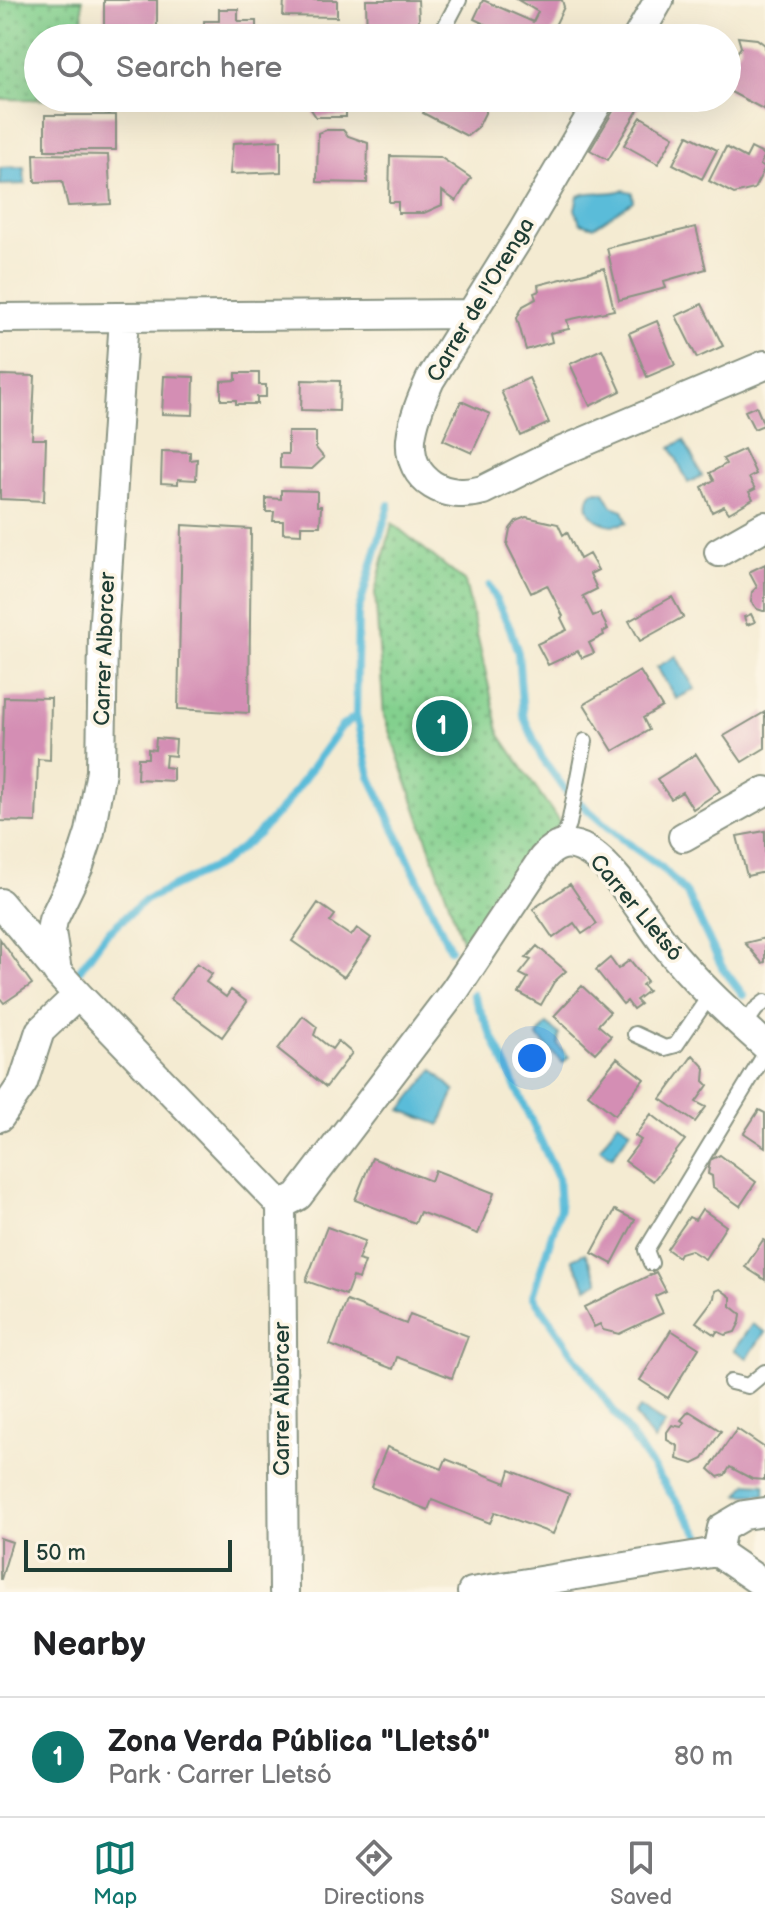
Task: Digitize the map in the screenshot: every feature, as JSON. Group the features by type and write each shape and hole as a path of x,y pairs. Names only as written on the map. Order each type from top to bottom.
{"street":[{"path":"645,24 659,0"},
{"name":"Carrer de l'Orenga","path":"593,112 430,380 411,439 412,456 424,478 435,487 453,494 471,493 499,484 553,455 765,365"},
{"path":"0,318 470,314"},
{"name":"Carrer Alborcer","path":"57,972 52,944 53,920 79,866 90,832 101,771 103,636 124,318"},
{"path":"719,552 765,526"},
{"path":"683,837 765,791"},
{"name":"Carrer Lletsó","path":"281,1205 298,1196 455,990 543,858 565,834 601,860 666,945 710,995 754,1035"},
{"path":"0,903 78,995 281,1205"},
{"path":"0,1117 23,1083 40,1031 78,995"},
{"name":"Carrer Alborcer","path":"281,1205 284,1592"},
{"path":"717,1552 722,1528 744,1515 765,1512"},
{"path":"472,1592 566,1584 717,1552 765,1585"}],"lane":[{"path":"446,24 459,0"},
{"path":"565,834 585,741"},
{"path":"635,1034 665,1048 676,1045 710,995"},
{"path":"754,1035 756,1009 765,1002"},
{"path":"651,1263 646,1250 765,1054"},
{"path":"731,1382 748,1386 765,1372"}],"green space":[{"path":"0,0 82,0 83,24 24,24 24,99 0,99"},
{"path":"392,523 465,582 500,735 560,823 463,943 384,716 375,592"}],"water":[{"path":"24,167 25,184 0,185 0,168"},
{"path":"622,190 632,192 633,201 594,227 580,223 575,209 578,196"},
{"path":"684,440 702,476 688,483 671,447"},
{"path":"592,492 604,492 612,506 623,510 627,522 611,525 591,514 588,500"},
{"path":"676,656 695,689 676,699 657,667"},
{"path":"547,1024 559,1034 558,1045 569,1057 563,1063 537,1036"},
{"path":"433,1070 455,1091 440,1125 401,1110"},
{"path":"618,1122 631,1130 612,1157 600,1148"},
{"path":"585,1253 599,1281 587,1288 572,1259"},
{"path":"752,1324 765,1332 747,1358 734,1350"},
{"path":"640,1408 665,1424 654,1441 635,1415"},
{"path":"748,1483 765,1484 765,1495 739,1495"}],"building":[{"path":"104,0 157,0 157,24 104,24"},
{"path":"284,0 337,0 337,17 283,16"},
{"path":"366,0 418,0 419,24 367,24"},
{"path":"483,0 533,22 538,12 518,0 562,0 564,7 556,24 485,24 474,19"},
{"path":"219,9 238,9 238,21 256,21 256,24 204,24 204,21 219,21"},
{"path":"741,37 757,39 765,45 765,110 741,97"},
{"path":"313,112 346,112 346,117 316,117"},
{"path":"485,112 478,127 467,136 423,113"},
{"path":"613,112 637,112 608,160 590,150"},
{"path":"45,115 116,115 116,150 45,150"},
{"path":"641,117 674,136 658,164 624,145"},
{"path":"343,130 348,136 368,143 367,183 317,182 318,133"},
{"path":"688,135 717,150 702,179 673,164"},
{"path":"281,140 281,172 230,174 233,143"},
{"path":"726,147 746,158 751,148 765,155 760,165 765,168 754,189 734,194 709,181"},
{"path":"34,154 108,155 111,204 68,206 62,181 35,182"},
{"path":"390,156 440,157 471,178 456,201 442,191 442,205 424,213 398,213 398,202 389,202"},
{"path":"696,227 706,269 664,281 666,288 619,300 607,248"},
{"path":"604,268 614,310 567,320 569,329 550,333 552,342 526,350 517,318 523,306 536,299 534,293 539,291 538,285"},
{"path":"702,304 723,346 697,358 676,316"},
{"path":"657,321 675,365 647,377 629,333"},
{"path":"602,349 621,391 590,406 570,364"},
{"path":"236,373 259,373 259,385 266,385 266,397 257,397 257,404 221,400 221,381 236,380"},
{"path":"0,375 35,376 32,439 46,439 44,501 0,499"},
{"path":"164,376 194,377 193,415 162,414"},
{"path":"529,378 549,423 521,436 501,391"},
{"path":"302,380 340,381 339,411 301,410"},
{"path":"461,401 490,414 472,453 443,440"},
{"path":"756,406 764,425 754,429 745,411"},
{"path":"288,432 316,432 316,448 324,458 312,469 280,468 280,454 288,454"},
{"path":"744,449 756,474 749,478 755,489 749,492 753,499 729,513 724,506 712,512 702,487 714,480 710,473 726,464 723,459"},
{"path":"162,451 190,452 190,460 197,459 196,480 178,479 178,484 161,483"},
{"path":"281,490 317,491 317,506 321,506 320,526 301,526 301,534 283,533 283,521 273,521 274,512 266,512 266,498 281,499"},
{"path":"526,517 558,524 563,535 567,532 580,559 589,554 598,570 590,574 597,589 583,596 593,616 600,613 608,629 603,632 604,635 589,643 594,653 582,658 578,651 548,665 537,644 567,630 547,585 531,593 507,545 510,529 516,521"},
{"path":"182,525 251,529 249,713 178,709"},
{"path":"765,564 763,611 751,602 752,592 757,587 749,572"},
{"path":"672,597 683,617 640,641 629,621"},
{"path":"751,614 755,622 747,625 744,617"},
{"path":"640,671 662,707 643,718 649,730 613,751 584,704"},
{"path":"4,697 51,698 50,760 38,759 36,822 0,821"},
{"path":"765,712 765,748 742,762 724,736"},
{"path":"156,738 176,740 175,756 166,755 165,767 173,768 173,781 137,779 138,758 148,758 148,749 155,750"},
{"path":"696,754 720,791 693,809 682,792 671,799 657,779"},
{"path":"765,831 765,872 747,876 737,836"},
{"path":"570,884 597,924 582,934 574,923 553,938 533,909"},
{"path":"318,903 335,915 330,922 351,936 357,928 371,938 344,977 292,941"},
{"path":"765,938 765,962 762,963 745,943"},
{"path":"0,939 32,984 4,1003 0,998"},
{"path":"537,946 566,971 554,982 541,1005 519,993 528,978 520,974 531,960 526,958"},
{"path":"610,958 618,969 630,960 647,981 642,985 648,991 636,1000 640,1004 633,1009 627,1001 623,1004 596,970"},
{"path":"197,963 212,974 206,982 226,997 231,990 247,1002 222,1037 170,999"},
{"path":"582,986 610,1012 598,1025 611,1036 595,1053 554,1016"},
{"path":"303,1016 317,1027 314,1035 332,1049 338,1041 352,1053 326,1087 278,1049"},
{"path":"693,1055 705,1068 704,1081 708,1085 696,1102 706,1107 695,1122 661,1099"},
{"path":"617,1058 644,1079 615,1115 588,1094"},
{"path":"759,1110 765,1113 765,1147 744,1133"},
{"path":"651,1114 685,1140 653,1181 625,1161 641,1140 635,1136"},
{"path":"720,1155 756,1182 740,1206 713,1187 712,1176 708,1174 710,1160"},
{"path":"372,1158 431,1181 435,1170 494,1193 478,1234 420,1212 415,1223 355,1200"},
{"path":"702,1209 726,1226 705,1259 690,1250 680,1253 678,1257 667,1249 689,1217 695,1220"},
{"path":"615,1210 635,1220 612,1264 592,1253"},
{"path":"327,1227 365,1241 358,1260 365,1262 359,1279 353,1277 346,1295 306,1281"},
{"path":"765,1241 765,1280 745,1267"},
{"path":"656,1272 666,1291 655,1296 663,1313 619,1334 603,1330 600,1324 594,1327 584,1307"},
{"path":"720,1289 731,1297 731,1306 741,1314 735,1332 725,1335 717,1331 715,1335 696,1322 714,1298 715,1291"},
{"path":"347,1301 406,1324 410,1314 468,1336 452,1378 397,1357 393,1369 330,1345"},
{"path":"671,1330 699,1348 668,1398 640,1380"},
{"path":"689,1411 721,1431 703,1459 693,1464 677,1459 678,1446 667,1440 667,1432 672,1425 681,1427 685,1423 681,1420"},
{"path":"737,1429 765,1448 765,1480 752,1479 730,1467 725,1475 718,1477 709,1469"},
{"path":"387,1447 442,1469 446,1459 506,1483 510,1470 569,1494 553,1534 495,1512 490,1523 432,1500 428,1510 371,1487"},
{"path":"0,1538 12,1542 1,1579 0,1579"}],"waterway":[{"path":"79,971 106,934 145,900 222,863 257,835 285,805 341,727 356,716 358,612 389,505"},
{"path":"489,586 510,628 518,653 523,715 542,758 566,791 618,836 662,868 687,894 722,967 743,995"},
{"path":"356,716 370,776 450,949"},
{"path":"473,995 558,1178 560,1208 533,1296 700,1535"}],"place":[{"name":"Zona Verda Pública \"Lletsó\"","path":"442,726"}]}
